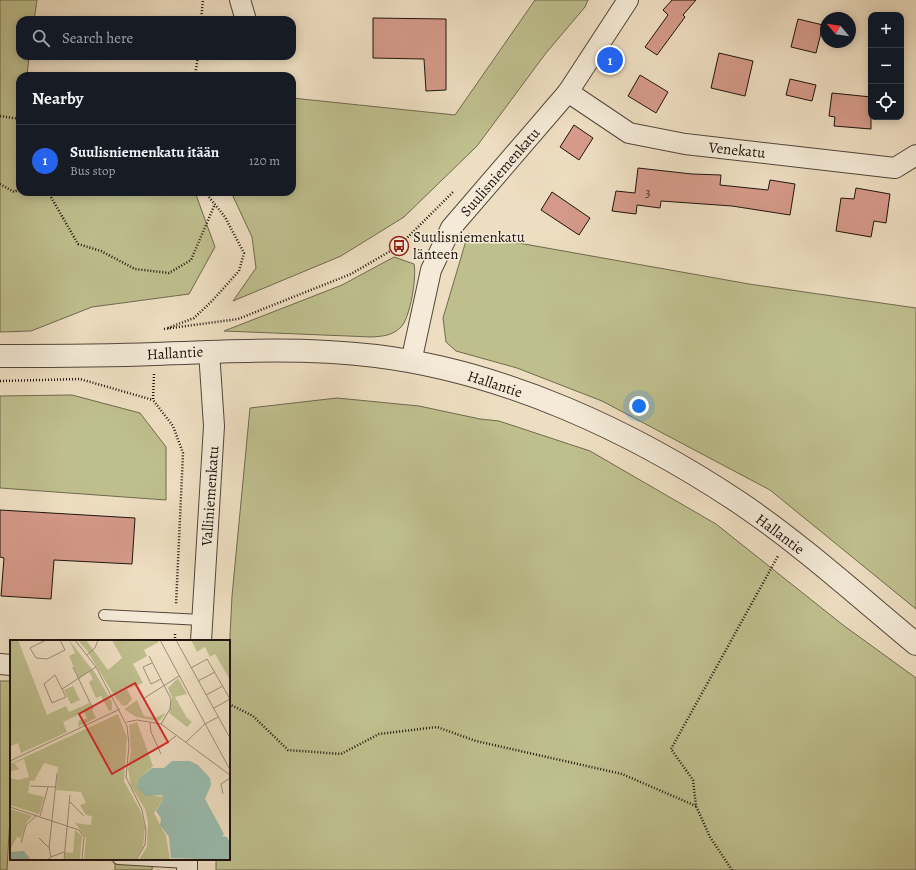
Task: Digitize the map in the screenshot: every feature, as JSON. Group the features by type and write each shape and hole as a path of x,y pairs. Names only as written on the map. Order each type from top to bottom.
{"street":[{"path":"240,0 245,16"},
{"name":"Suulisniemenkatu","path":"411,362 430,270 451,228 568,92 628,0"},
{"name":"Venekatu","path":"568,92 629,133 685,144 895,168 916,155"},
{"name":"Hallantie","path":"0,356 156,354 260,350 339,353 411,362 491,382 553,404 608,428 690,471 741,504 788,538 916,644"},
{"name":"Valliniemenkatu","path":"201,640 214,426 209,351"},
{"path":"0,664 10,665"}],"lane":[{"path":"104,615 202,620"},
{"path":"132,860 187,864"}],"path":[{"path":"201,16 203,0"},
{"path":"196,72 197,60"},
{"path":"0,116 16,118"},
{"path":"0,184 14,192 16,191"},
{"path":"164,329 238,319 351,274 399,246 457,188"},
{"path":"50,196 78,244 101,251 135,269 169,273 191,260 215,204"},
{"path":"164,329 194,318 239,271 244,253 225,217 208,196"},
{"path":"153,400 156,354 164,329"},
{"path":"0,381 80,379 153,400 173,426 183,453 175,640"},
{"path":"732,870 710,837 696,806 693,780 671,749 788,538"},
{"path":"230,705 252,716 288,750 341,754 379,734 437,727 476,741 622,774 696,806"}],"green space":[{"path":"0,0 37,0 35,16 16,16 16,60 29,60 27,72 16,72 16,196 196,196 215,247 189,294 92,307 31,331 0,332"},
{"path":"535,0 588,0 585,7 546,53 477,146 404,217 341,256 233,301 256,268 252,237 233,196 296,196 296,98 455,115"},
{"path":"468,234 749,284 916,308 916,609 770,490 602,401 517,368 456,351 446,342 443,318"},
{"path":"394,257 414,264 415,270 412,297 407,315 401,327 391,334 372,337 224,331 342,285"},
{"path":"72,395 140,413 166,447 166,500 0,488 0,396"},
{"path":"337,398 419,406 480,419 499,421 590,451 716,524 843,625 916,678 916,870 216,870 216,860 230,860 230,640 232,596 250,408"},
{"path":"0,681 10,681 10,817 7,870 0,870"},
{"path":"115,860 153,860 152,870 115,870"}],"building":[{"path":"672,0 696,0 683,15 685,17 657,55 645,47 668,15 663,10"},
{"path":"373,18 446,19 446,90 426,91 424,59 373,58"},
{"path":"798,19 820,24 820,37 816,53 791,47"},
{"path":"719,53 753,61 745,96 711,88"},
{"path":"640,75 668,92 656,113 628,96"},
{"path":"790,79 816,85 812,101 786,95"},
{"path":"832,93 868,97 868,120 871,120 871,129 834,126 835,117 829,116"},
{"path":"574,125 593,138 579,160 560,147"},
{"path":"638,168 692,174 721,175 720,185 768,190 770,180 795,184 790,215 732,206 661,201 660,208 637,205 636,214 612,211 616,191 635,193"},
{"path":"856,188 890,194 886,223 874,221 871,237 836,231 841,198 854,199"},
{"path":"552,192 590,218 579,235 541,210"},
{"path":"0,510 135,518 132,564 54,560 51,599 1,596 4,558 0,557"}],"place":[{"name":"Suulisniemenkatu itään","path":"610,60"},
{"name":"Suulisniemenkatu länteen","path":"399,246"}]}
